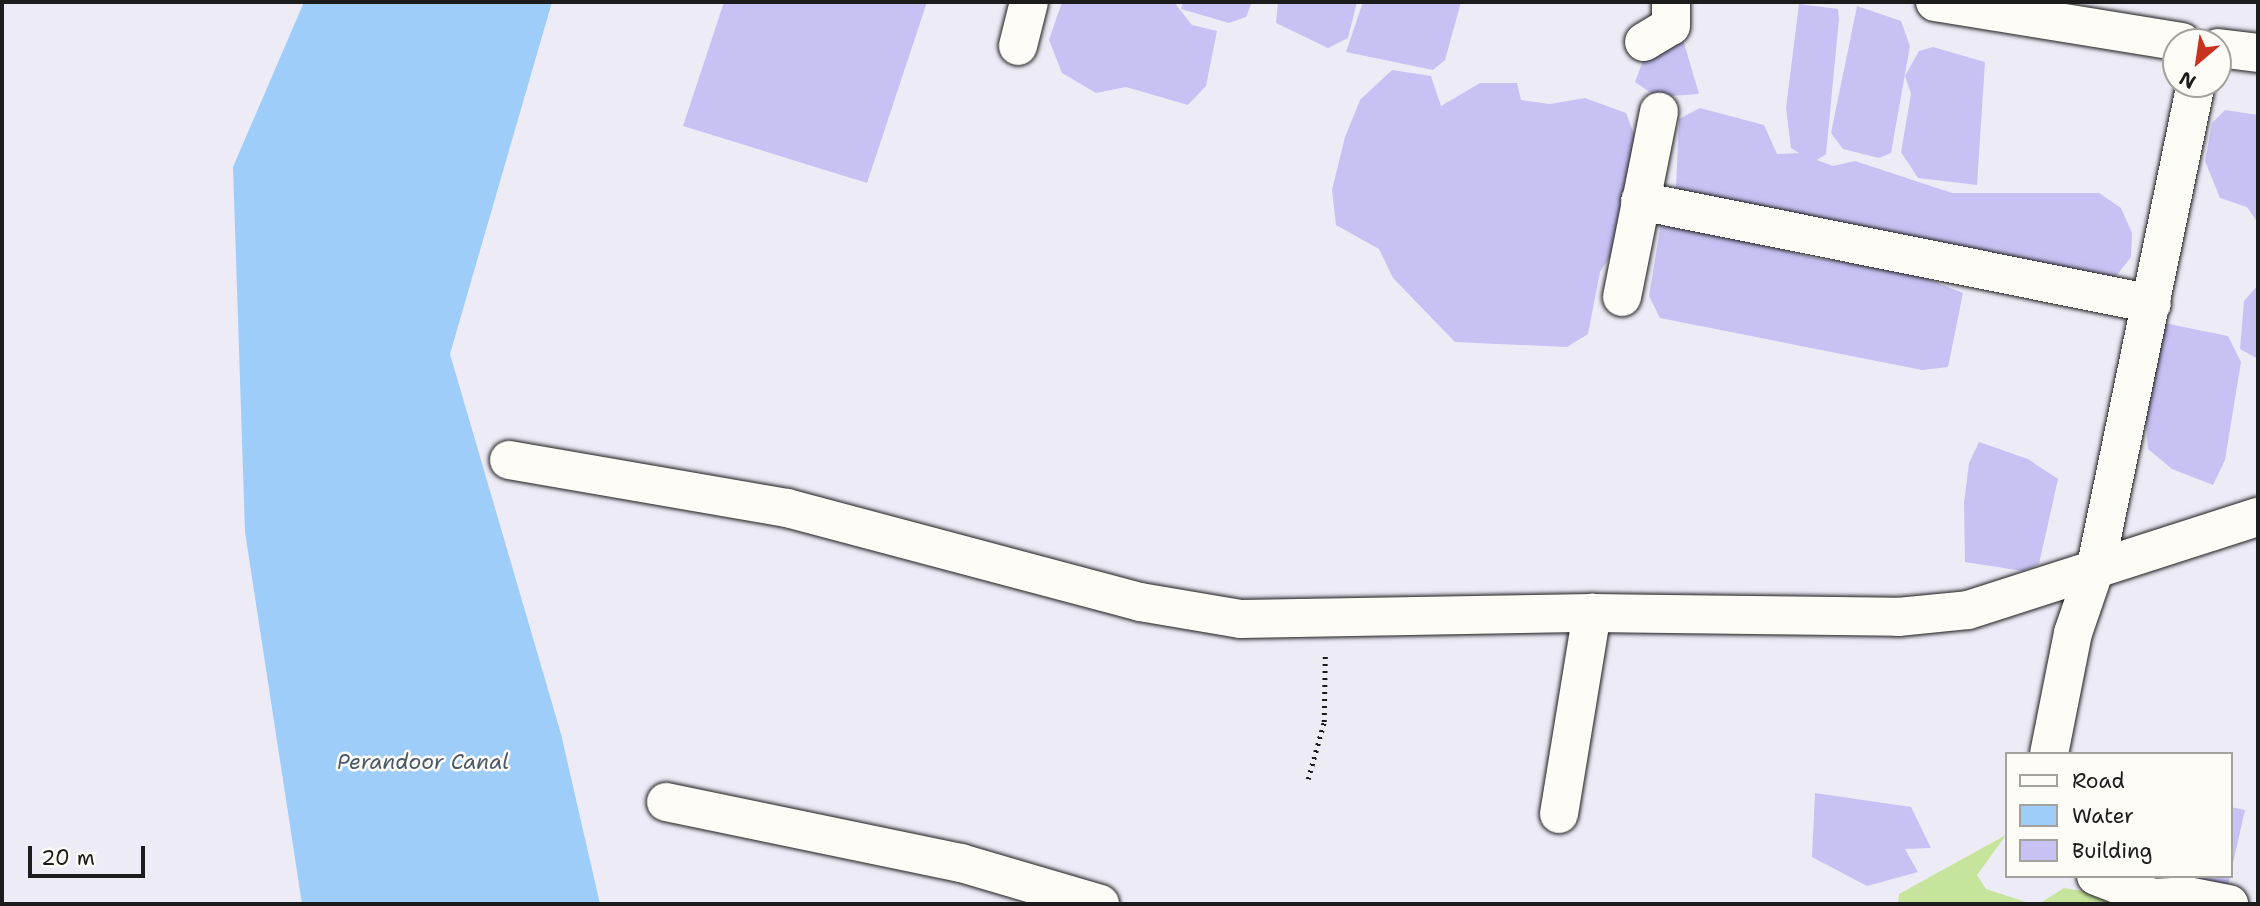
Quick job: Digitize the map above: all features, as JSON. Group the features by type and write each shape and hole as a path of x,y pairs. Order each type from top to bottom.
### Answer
{"street":[{"path":"1018,46 1029,2"},
{"path":"1644,42 1671,26 1671,2"},
{"path":"1935,2 2162,39"},
{"path":"2141,2 2138,16 2165,28"},
{"path":"2232,50 2258,53"},
{"path":"2049,752 2073,633 2096,566 2193,98"},
{"path":"1622,297 1660,112"},
{"path":"1640,201 2152,304"},
{"path":"509,460 787,508 1140,602 1241,619 1592,613 1898,617 1968,610 2096,566 2258,517"},
{"path":"1559,814 1592,613"},
{"path":"666,802 961,863 1100,904"},
{"path":"2100,878 2150,901 2229,904"}],"path":[{"path":"1308,779 1324,722 1323,619"}],"green space":[{"path":"2004,836 1977,875 1986,889 2032,904 1898,904 1899,894"},
{"path":"2064,888 2118,897 2117,904 2039,904"}],"water":[{"name":"Perandoor Canal","path":"304,2 552,2 450,354 561,734 600,904 302,904 245,532 233,167"}],"building":[{"path":"724,2 927,2 867,183 683,126"},
{"path":"1062,2 1174,2 1192,25 1217,31 1206,86 1188,105 1126,87 1096,93 1062,73 1049,40"},
{"path":"1183,2 1252,2 1246,17 1229,23 1181,9"},
{"path":"1278,2 1357,2 1348,38 1328,48 1276,23"},
{"path":"1363,2 1461,2 1445,60 1433,70 1346,52"},
{"path":"1799,4 1838,9 1826,154 1817,160 1833,166 1855,161 1952,193 2099,193 2121,208 2132,233 2131,257 2113,280 1710,201 1676,188 1679,119 1700,108 1764,125 1777,154 1799,153 1791,148 1786,108"},
{"path":"1857,6 1901,21 1910,46 1891,153 1879,158 1843,149 1831,133"},
{"path":"1682,36 1699,94 1657,97 1635,82 1649,44"},
{"path":"1933,47 1985,62 1977,185 1918,178 1901,152 1911,94 1905,76 1919,51"},
{"path":"1392,70 1431,76 1441,106 1480,83 1517,83 1521,100 1550,104 1585,98 1626,113 1640,150 1616,248 1600,272 1588,334 1567,347 1455,342 1393,278 1379,249 1336,225 1332,190 1345,137 1360,100"},
{"path":"2225,110 2258,115 2258,223 2247,207 2220,198 2205,161 2212,123"},
{"path":"1662,217 1813,258 1902,269 1963,293 1948,367 1922,370 1660,318 1649,296"},
{"path":"2258,285 2258,359 2240,349 2244,301"},
{"path":"2164,323 2228,336 2241,362 2225,460 2213,485 2172,469 2148,449 2144,403"},
{"path":"1979,442 2028,459 2058,479 2039,564 2023,571 1965,562 1964,503 1969,463"},
{"path":"1815,793 1911,807 1931,848 1905,849 1918,872 1867,886 1812,857"},
{"path":"2232,807 2245,810 2232,868"},
{"path":"2178,878 2230,878 2227,892 2177,881"}]}
